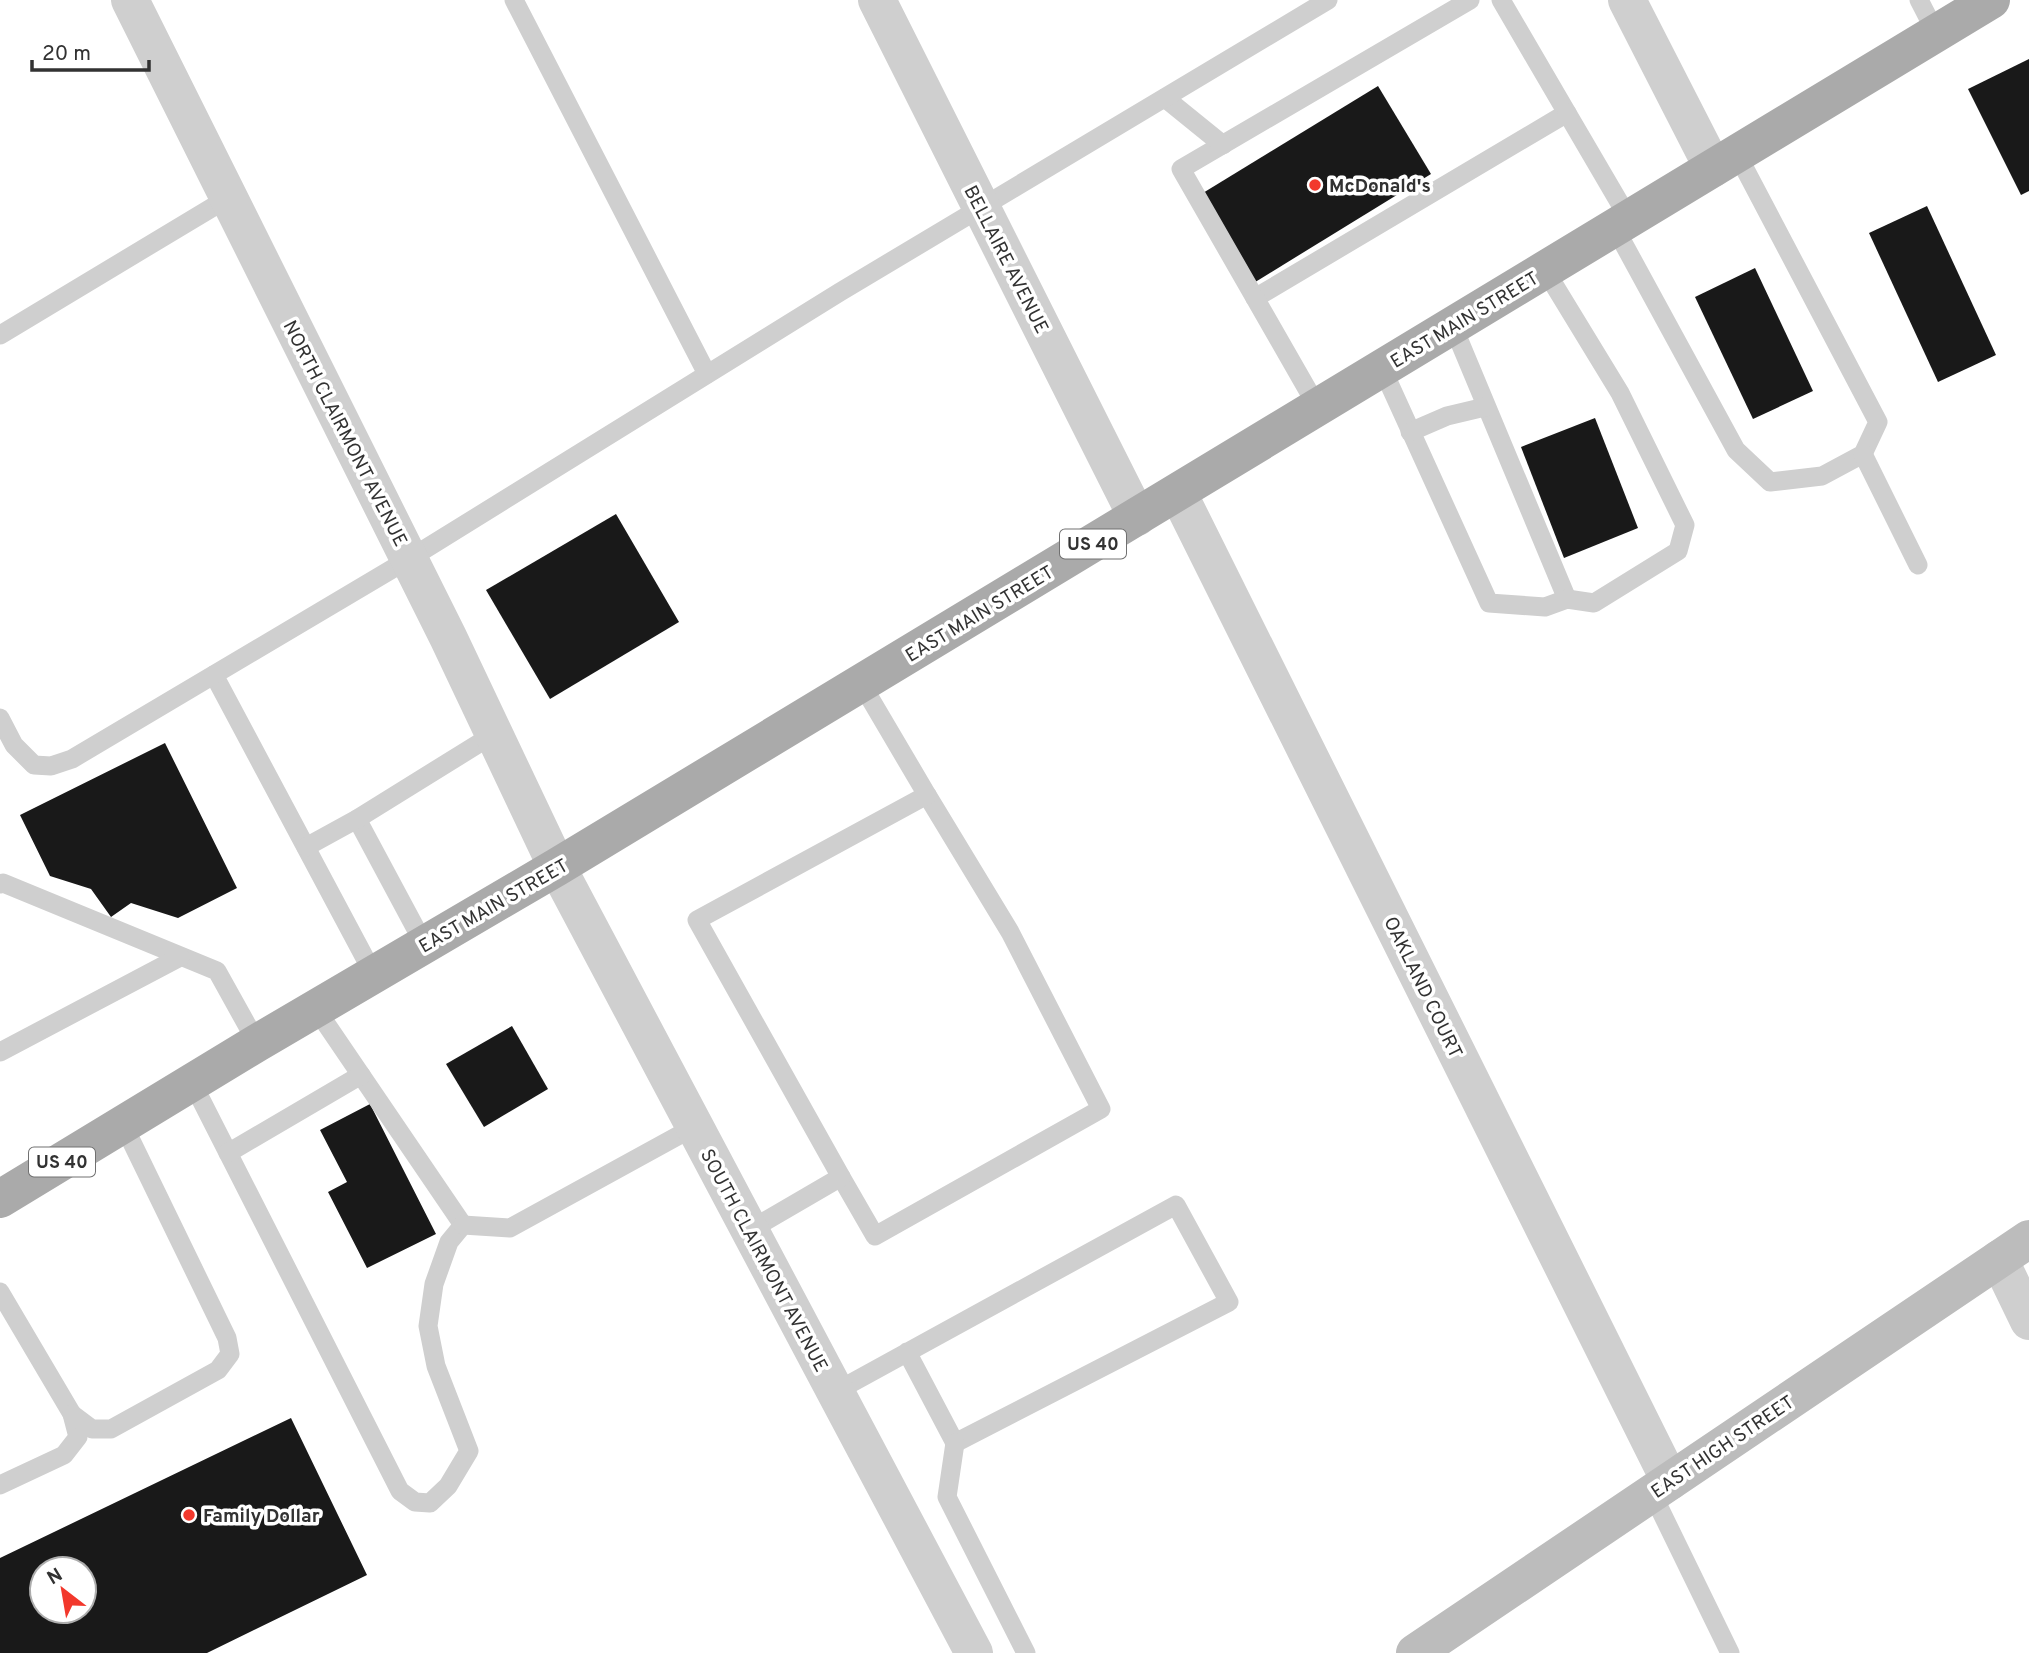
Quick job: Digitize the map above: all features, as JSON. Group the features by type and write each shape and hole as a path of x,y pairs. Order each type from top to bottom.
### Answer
{"main road":[{"name":"EAST MAIN STREET","path":"0,1199 257,1043 862,684 1991,0"},
{"name":"EAST HIGH STREET","path":"1415,1653 2014,1249"}],"street":[{"name":"NORTH CLAIRMONT AVENUE","path":"130,0 409,559 556,867"},
{"name":"BELLAIRE AVENUE","path":"877,0 1137,517"},
{"path":"1627,0 1725,161"},
{"name":"OAKLAND COURT","path":"1178,493 1661,1487"},
{"name":"SOUTH CLAIRMONT AVENUE","path":"556,867 974,1653"},
{"path":"2014,1249 2029,1321"}],"lane":[{"path":"514,0 707,374"},
{"path":"0,718 14,746 34,765 51,766 72,759 409,559 707,374 1328,0"},
{"path":"1318,408 1181,169 1470,0"},
{"path":"1502,0 1567,113 1736,450 1770,482 1822,476 1863,454 1878,422 1725,161"},
{"path":"1919,0 1936,33"},
{"path":"1165,98 1223,145"},
{"path":"1255,298 1567,113"},
{"path":"0,335 228,198"},
{"path":"1382,368 1489,603 1545,607 1567,599 1594,603 1678,551 1685,525 1620,393 1545,270"},
{"path":"1452,326 1567,599"},
{"path":"1410,432 1447,416 1485,407"},
{"path":"1863,454 1918,565"},
{"path":"214,674 374,975"},
{"path":"862,684 1010,932 1101,1110 874,1236 697,919 927,795"},
{"path":"306,847 357,819 494,734"},
{"path":"357,819 424,944"},
{"path":"1,882 217,971 257,1043"},
{"path":"0,1052 180,957"},
{"path":"316,1009 463,1225"},
{"path":"228,1153 361,1075"},
{"path":"192,1082 400,1491 415,1502 430,1503 448,1486 469,1451 436,1366 428,1326 434,1283 449,1242 463,1225"},
{"path":"72,1414 92,1429 111,1429 218,1370 230,1354 226,1338 123,1124"},
{"path":"463,1225 510,1228 694,1127"},
{"path":"750,1230 841,1177"},
{"path":"835,1392 1176,1205 1229,1302 955,1443"},
{"path":"0,1292 72,1414 78,1437 64,1455 0,1485"},
{"path":"907,1352 955,1443 947,1497 1026,1653"},
{"path":"1661,1487 1730,1653"}],"building":[{"path":"2029,59 2029,191 2021,195 1968,89"},
{"name":"McDonald's","path":"1378,86 1431,174 1252,284 1198,196"},
{"path":"1927,206 1996,355 1938,382 1869,233"},
{"path":"1755,268 1813,391 1753,419 1695,297"},
{"path":"1595,418 1638,528 1564,558 1521,447"},
{"path":"616,514 679,622 550,699 486,590"},
{"path":"165,743 237,888 178,918 131,903 111,917 91,889 50,876 20,815"},
{"path":"512,1026 548,1089 484,1127 446,1064"},
{"path":"370,1104 436,1234 367,1268 328,1192 347,1182 320,1130"},
{"path":"291,1418 367,1575 207,1653 0,1653 0,1558"}],"place":[{"name":"McDonald's","path":"1315,185"},
{"name":"Family Dollar","path":"189,1515"}]}
